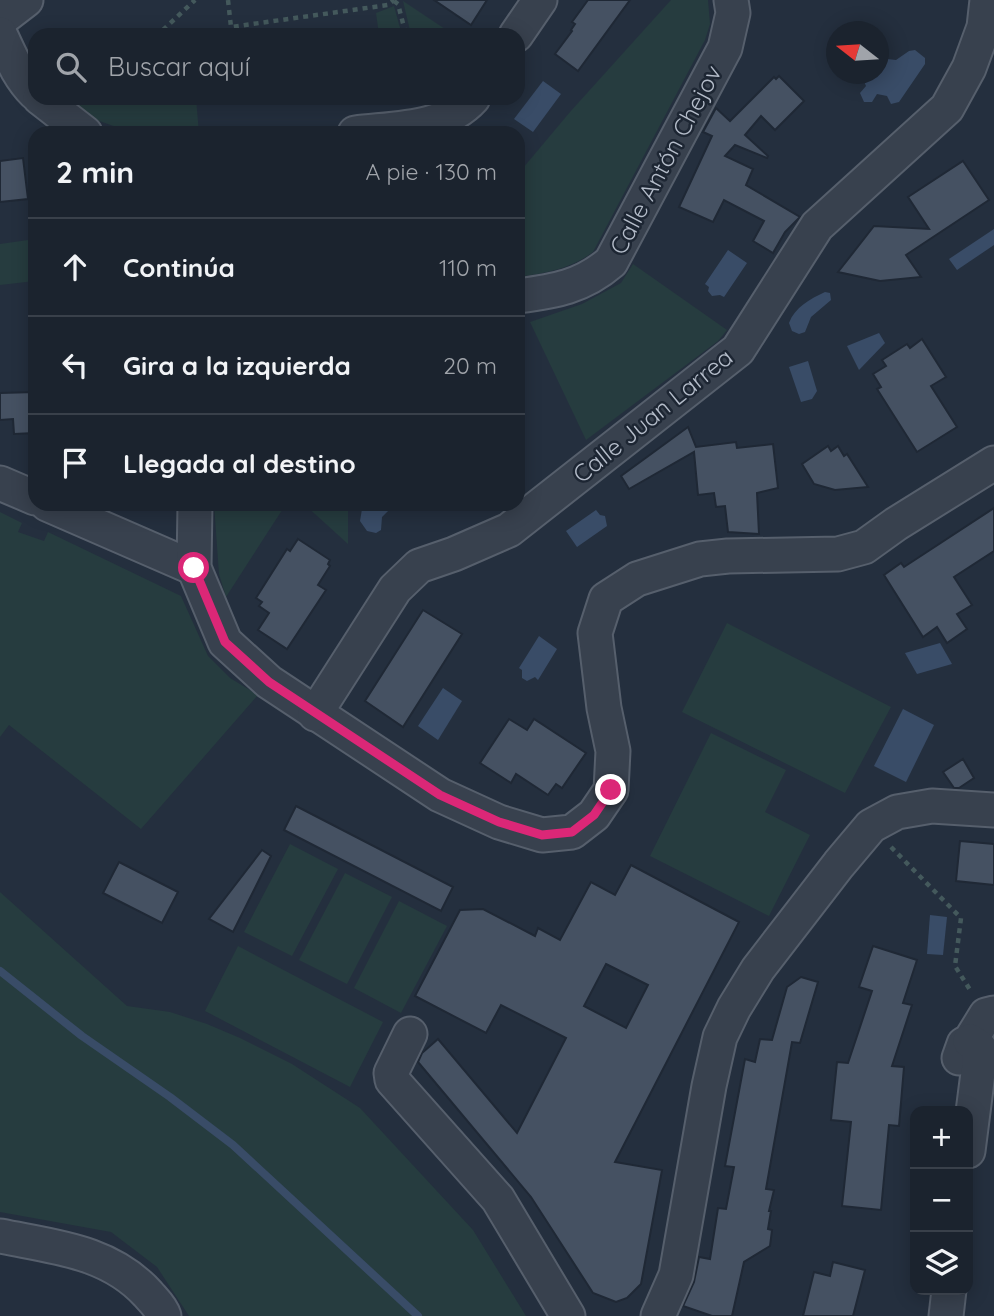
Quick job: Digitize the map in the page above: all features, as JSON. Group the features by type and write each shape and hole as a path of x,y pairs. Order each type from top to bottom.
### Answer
{"street":[{"path":"0,20 26,0"},
{"path":"521,28 540,0"},
{"name":"Calle Antón Chejov","path":"525,295 566,289 599,273 611,262 725,48 733,13 731,0"},
{"name":"Calle Juan Larrea","path":"315,714 395,589 419,566 509,530 738,349 817,226 947,108 968,68 984,27 988,0"},
{"path":"0,34 28,86"},
{"path":"49,105 76,126"},
{"path":"408,126 431,123 467,105"},
{"path":"195,511 194,568 225,642 269,682 440,795 499,822 542,835 572,832 594,815 611,790 613,751 604,708 595,633 606,599 637,579 700,559 838,554 864,547 994,463"},
{"path":"0,482 28,495"},
{"path":"63,511 194,568"},
{"path":"658,1316 676,1275 720,1037 734,1008 758,970 871,826 897,812 932,806 994,810"},
{"path":"971,1106 975,1053 986,1015 994,1013"},
{"path":"410,1034 391,1073 391,1080 498,1199 568,1316"},
{"path":"953,1106 959,1056 964,1044 975,1053"},
{"path":"0,1236 73,1251 110,1263 142,1287 162,1309 164,1316"},
{"path":"927,1316 929,1295"},
{"path":"946,1316 949,1295"}],"path":[{"path":"165,28 195,0"},
{"path":"228,0 231,27 387,5 394,0 398,4 404,28"},
{"path":"883,839 961,918 955,966"}],"green space":[{"path":"671,0 708,0 710,24 705,40 593,252 567,266 525,276 525,166"},
{"path":"403,1 444,28 409,28"},
{"path":"394,6 400,28 378,28 376,13"},
{"path":"72,105 197,105 198,126 113,126 91,118"},
{"path":"28,240 28,282 0,285 0,244"},
{"path":"633,264 727,330 718,341 586,440 530,322 582,304 621,283"},
{"path":"214,511 281,511 226,597 219,574"},
{"path":"312,511 348,511 348,544"},
{"path":"0,512 22,523 18,532 44,541 48,532 181,596 208,656 230,678 258,695 141,829 9,725 0,737"},
{"path":"727,623 891,707 845,793 682,712"},
{"path":"711,733 786,770 765,812 810,835 769,916 650,856"},
{"path":"290,844 338,869 292,956 244,932"},
{"path":"345,873 392,897 347,984 299,960"},
{"path":"0,892 127,1006 170,1012 240,1038 292,1064 360,1108 473,1230 526,1316 189,1316 157,1267 111,1232 0,1212"},
{"path":"399,901 447,926 401,1013 354,988"},
{"path":"238,946 383,1022 350,1087 205,1011"}],"water":[{"path":"915,50 925,58 925,64 899,102 891,104 887,96 877,94 872,102 864,102 860,93 865,84 889,84 889,59 896,60"},
{"path":"543,81 561,94 533,132 514,119"},
{"path":"994,229 994,245 957,270 949,259"},
{"path":"728,250 747,263 724,297 712,296 705,284"},
{"path":"825,292 830,293 831,300 811,317 805,332 799,334 792,331 789,323 795,312"},
{"path":"879,333 885,343 859,370 847,346"},
{"path":"808,361 817,391 812,399 801,402 789,367"},
{"path":"596,510 605,516 607,526 577,547 566,531"},
{"path":"362,511 388,511 382,517 381,530 376,533 367,531 360,521"},
{"path":"539,636 557,649 538,680 535,677 527,681 522,678 522,670 519,668"},
{"path":"940,643 952,664 917,674 905,653"},
{"path":"443,688 462,701 438,740 418,726"},
{"path":"903,709 934,725 906,782 874,766"},
{"path":"930,915 947,917 943,955 927,954"}],"building":[{"path":"434,0 487,0 471,25"},
{"path":"588,0 630,0 578,71 555,54 572,31 575,24 572,22"},
{"path":"779,76 804,101 775,130 761,116 745,135 768,156 767,158 735,145 725,156 753,169 746,185 800,217 785,232 773,253 753,241 764,221 724,200 713,222 679,207 712,136 703,132 716,108 730,121 774,77 776,79"},
{"path":"23,158 28,199 0,202 0,161"},
{"path":"963,161 989,200 906,255 921,277 880,281 838,272 874,226 929,229 908,197"},
{"path":"922,339 946,377 931,386 957,427 917,452 877,389 881,387 873,374 886,366 882,360 907,344 910,348"},
{"path":"28,392 28,433 14,434 13,419 0,420 0,393"},
{"path":"688,427 696,447 736,442 737,448 773,444 778,488 757,493 759,534 728,532 725,506 716,507 714,493 698,495 694,452 629,489 621,476"},
{"path":"828,446 831,451 838,446 844,456 847,454 868,487 835,490 814,484 802,464"},
{"path":"994,508 994,551 954,577 972,605 957,614 967,629 947,643 937,627 923,637 884,575 901,563 904,567"},
{"path":"298,539 330,560 330,566 318,585 326,590 287,649 258,630 269,613 259,606 262,602 256,598 287,549 290,551"},
{"path":"423,610 462,634 403,727 365,701"},
{"path":"509,719 527,730 534,719 586,753 562,788 556,784 548,795 516,774 511,783 480,763"},
{"path":"963,759 974,778 959,788 954,788 943,772"},
{"path":"296,806 453,887 441,911 284,830"},
{"path":"960,841 994,844 994,885 956,881"},
{"path":"262,850 271,856 233,932 209,919"},
{"path":"119,862 178,892 162,923 103,893"},
{"path":"631,865 739,922 615,1162 662,1170 641,1284 627,1298 616,1302 593,1293 531,1197 418,1062 422,1053 438,1039 517,1133 566,1038 501,1005 486,1033 415,996 460,910 483,909 535,936 538,928 560,940 591,882 615,895","holes":["606,964 648,985 626,1028 584,1006"]},
{"path":"873,946 917,960 903,1003 912,1005 892,1066 904,1067 899,1126 889,1125 881,1210 842,1206 851,1122 831,1120 837,1062 848,1063 872,991 859,987"},
{"path":"801,977 818,982 800,1043 792,1042 766,1189 774,1190 769,1211 768,1229 772,1230 770,1246 744,1262 732,1316 712,1316 683,1306 694,1282 699,1257 710,1259 718,1208 726,1209 734,1167 725,1166 745,1059 755,1062 760,1039 772,1040 787,987"},
{"path":"833,1262 865,1270 853,1316 803,1316 814,1272 830,1276"}],"waterway":[{"path":"0,971 82,1036 233,1145 418,1316"}],"route":[{"path":"194,568 225,642 269,682 440,795 499,822 542,835 572,832 594,815 611,790"}]}
